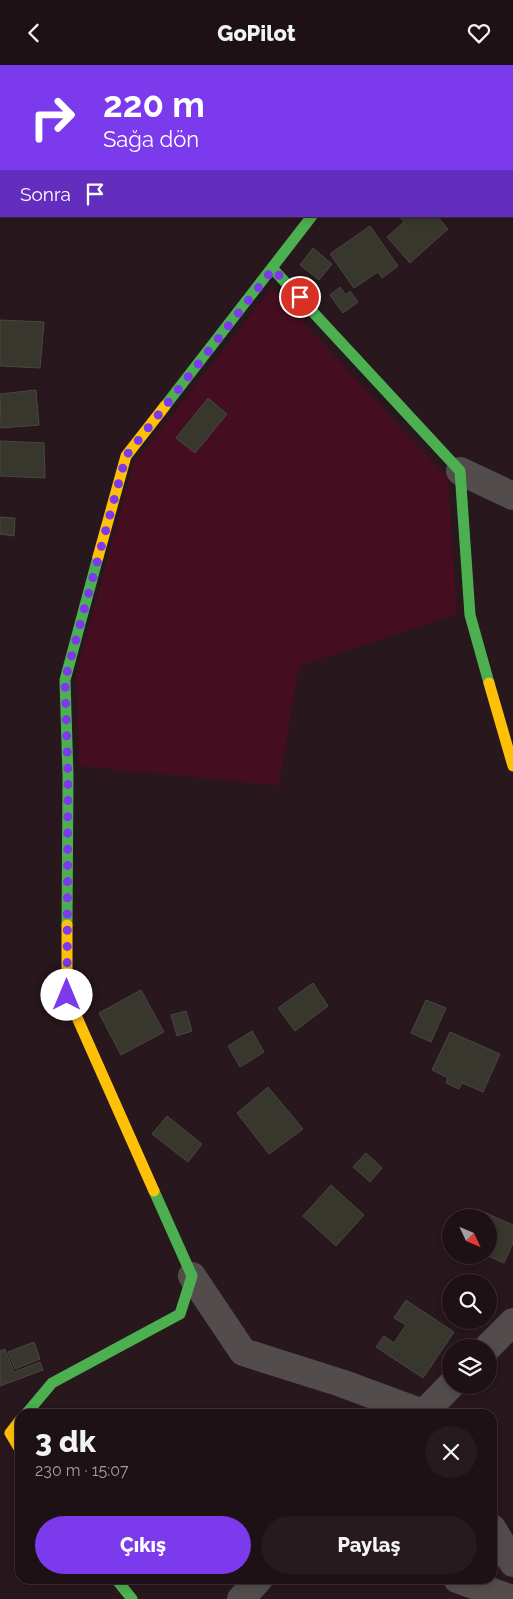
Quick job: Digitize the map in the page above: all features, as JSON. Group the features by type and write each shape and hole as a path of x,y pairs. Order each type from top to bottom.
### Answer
{"street":[{"path":"311,217 273,269 126,456 65,680 68,776 67,995 192,1276 243,1352 412,1409"},
{"path":"273,269 460,471 513,496"},
{"path":"460,471 470,615 513,766"},
{"path":"31,1409 52,1383 62,1376 180,1315 192,1276"},
{"path":"496,1339 513,1321"},
{"path":"428,1409 442,1394"},
{"path":"497,1536 513,1563"},
{"path":"120,1584 132,1599"},
{"path":"241,1599 254,1584"},
{"path":"471,1584 512,1599"}],"shaded area":[{"path":"272,288 448,478 457,614 299,666 279,786 79,766 76,675 133,464"}],"building":[{"path":"400,217 438,217 448,229 410,263 387,237 404,222"},
{"path":"370,226 398,266 382,278 378,272 354,288 330,254"},
{"path":"313,248 332,264 319,280 300,265"},
{"path":"340,287 346,295 350,291 358,302 343,313 330,295"},
{"path":"0,320 44,322 40,368 0,366"},
{"path":"36,390 39,425 1,428 0,394"},
{"path":"208,398 227,414 195,453 176,438"},
{"path":"0,441 44,443 45,478 0,476"},
{"path":"0,517 15,518 14,536 0,534"},
{"path":"313,983 328,1006 295,1031 278,1008"},
{"path":"141,990 164,1032 121,1055 99,1013"},
{"path":"426,1000 446,1008 431,1042 411,1033"},
{"path":"186,1011 192,1031 177,1036 171,1015"},
{"path":"252,1031 264,1052 240,1067 228,1046"},
{"path":"450,1032 500,1054 483,1092 462,1083 459,1089 446,1083 448,1078 432,1070"},
{"path":"268,1087 303,1129 269,1154 237,1113"},
{"path":"167,1116 202,1144 188,1162 152,1134"},
{"path":"366,1153 382,1168 370,1182 353,1167"},
{"path":"331,1185 364,1215 336,1246 303,1216"},
{"path":"498,1218 513,1225 513,1243 504,1263 498,1260"},
{"path":"406,1300 442,1324 442,1329 450,1329 454,1332 449,1339 442,1339 442,1350 423,1378 376,1347 384,1336 394,1343 406,1325 394,1318"},
{"path":"34,1342 40,1359 15,1369 8,1352"},
{"path":"5,1349 14,1372 40,1362 43,1370 0,1386 0,1351"}],"traffic: fast":[{"path":"165,406 311,217"},
{"path":"273,269 460,471 470,615 489,683"},
{"path":"67,925 68,776 65,680 98,557"},
{"path":"30,1409 52,1383 180,1314 192,1276 154,1191"},
{"path":"120,1584 132,1599"}],"traffic: slow":[{"path":"98,557 126,456 165,406"},
{"path":"489,683 513,766"},
{"path":"67,925 67,995 154,1191"},
{"path":"15,1426 10,1433 15,1442"}],"route":[{"path":"67,995 68,776 65,680 126,456 273,269 300,297"}]}
